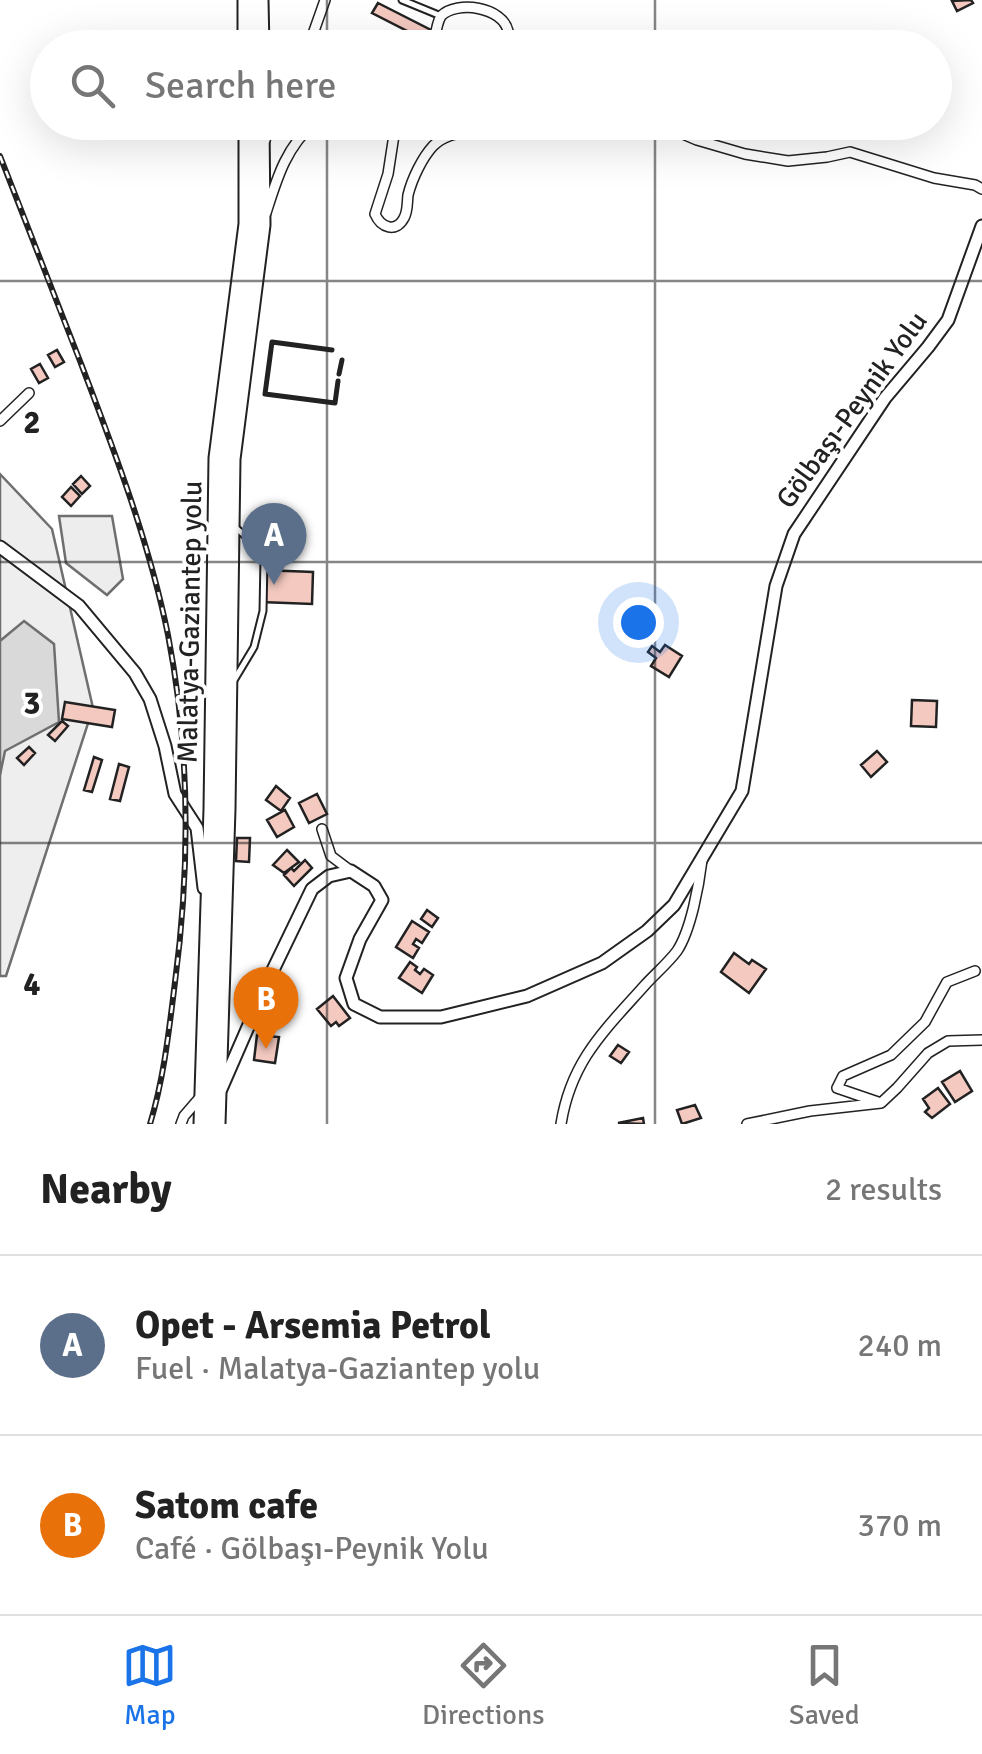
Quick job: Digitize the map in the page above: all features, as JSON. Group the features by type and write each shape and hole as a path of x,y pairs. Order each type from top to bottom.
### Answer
{"highway":[{"path":"246,0 246,30"},
{"path":"260,0 260,30"},
{"name":"Malatya-Gaziantep yolu","path":"217,1124 212,1093 210,922 217,458 247,224 246,140"},
{"name":"Malatya-Gaziantep yolu","path":"202,1124 212,1093 229,689 232,459 262,225 261,140"}],"street":[{"path":"314,30 325,0"},
{"path":"438,30 441,17 455,7 472,6 500,18 507,30"},
{"path":"261,152 265,140"},
{"path":"262,225 283,161 298,140"},
{"path":"393,140 376,214 376,220 385,227 403,220 411,186 432,147 441,140"},
{"path":"697,140 788,161 850,152 982,189"},
{"name":"Gölbaşı-Peynik Yolu","path":"351,871 374,886 382,900 360,939 346,978 354,1004 380,1016 441,1017 527,996 602,963 647,931 674,905 742,791 776,586 794,534 885,398 948,320 982,226"},
{"path":"0,421 29,393"},
{"path":"0,546 79,606 136,673 150,699 175,794 197,828 210,922"},
{"path":"322,828 332,856 351,871"},
{"path":"561,1124 580,1062 677,950 698,889 702,858"},
{"path":"182,1124 184,1116 212,1093 312,889 328,876 351,871"},
{"path":"881,1103 836,1088 843,1076 891,1055 924,1022 947,982 975,971"},
{"path":"747,1124 881,1103 928,1054 948,1041 982,1040"}],"lane":[{"path":"402,0 441,17"},
{"path":"229,689 254,648 264,612 264,559 254,544 231,524"}],"shaded area":[{"path":"0,474 52,529 93,708 6,976 0,976"},
{"path":"59,516 112,516 123,579 107,595 66,563"},
{"path":"24,621 54,644 59,722 5,751 0,775 0,641"}],"building":[{"path":"952,1 973,3 957,11"},
{"path":"378,3 431,30 405,30 372,13"},
{"path":"57,350 64,362 55,367 48,355"},
{"path":"40,364 48,378 39,383 31,369"},
{"path":"81,476 90,486 82,494 73,484"},
{"path":"71,487 80,496 71,506 62,497"},
{"path":"262,570 313,572 312,604 261,602"},
{"path":"665,645 682,656 669,677 651,666 656,658 648,652 652,646 660,652"},
{"path":"912,700 937,701 936,727 911,726"},
{"path":"65,702 115,710 112,727 62,719"},
{"path":"62,721 68,726 55,741 48,735"},
{"path":"29,747 35,753 24,765 17,758"},
{"path":"877,751 887,762 871,777 861,765"},
{"path":"94,757 102,760 92,792 84,790"},
{"path":"119,764 129,767 120,801 110,799"},
{"path":"276,786 290,798 281,811 266,800"},
{"path":"317,794 327,814 309,823 299,803"},
{"path":"285,810 294,827 277,837 267,820"},
{"path":"237,838 250,838 249,862 236,861"},
{"path":"287,850 299,862 284,873 273,865"},
{"path":"305,860 312,868 294,886 284,875"},
{"path":"427,910 438,918 432,927 421,919"},
{"path":"412,921 429,932 422,943 416,939 413,944 419,948 413,958 396,947"},
{"path":"734,953 749,964 752,960 766,969 749,993 721,972"},
{"path":"410,962 420,974 424,969 433,975 422,993 399,978"},
{"path":"333,996 350,1018 339,1026 336,1022 331,1026 317,1009"},
{"path":"257,1035 279,1037 275,1063 254,1060"},
{"path":"618,1045 629,1052 621,1063 610,1056"},
{"path":"960,1071 972,1091 955,1102 942,1082"},
{"path":"938,1088 950,1104 932,1118 925,1112 929,1108 923,1099"},
{"path":"695,1105 701,1118 682,1124 677,1110"},
{"path":"643,1118 644,1124 618,1123"}],"railway":[{"path":"0,156 130,496 160,600 175,678 184,765 183,896 168,1036 150,1124"}],"wall":[{"path":"332,350 272,342 265,394 335,403 338,381"},
{"path":"339,374 342,360"}],"place":[{"name":"Opet - Arsemia Petrol","path":"274,585"},
{"name":"Satom cafe","path":"266,1049"}]}
